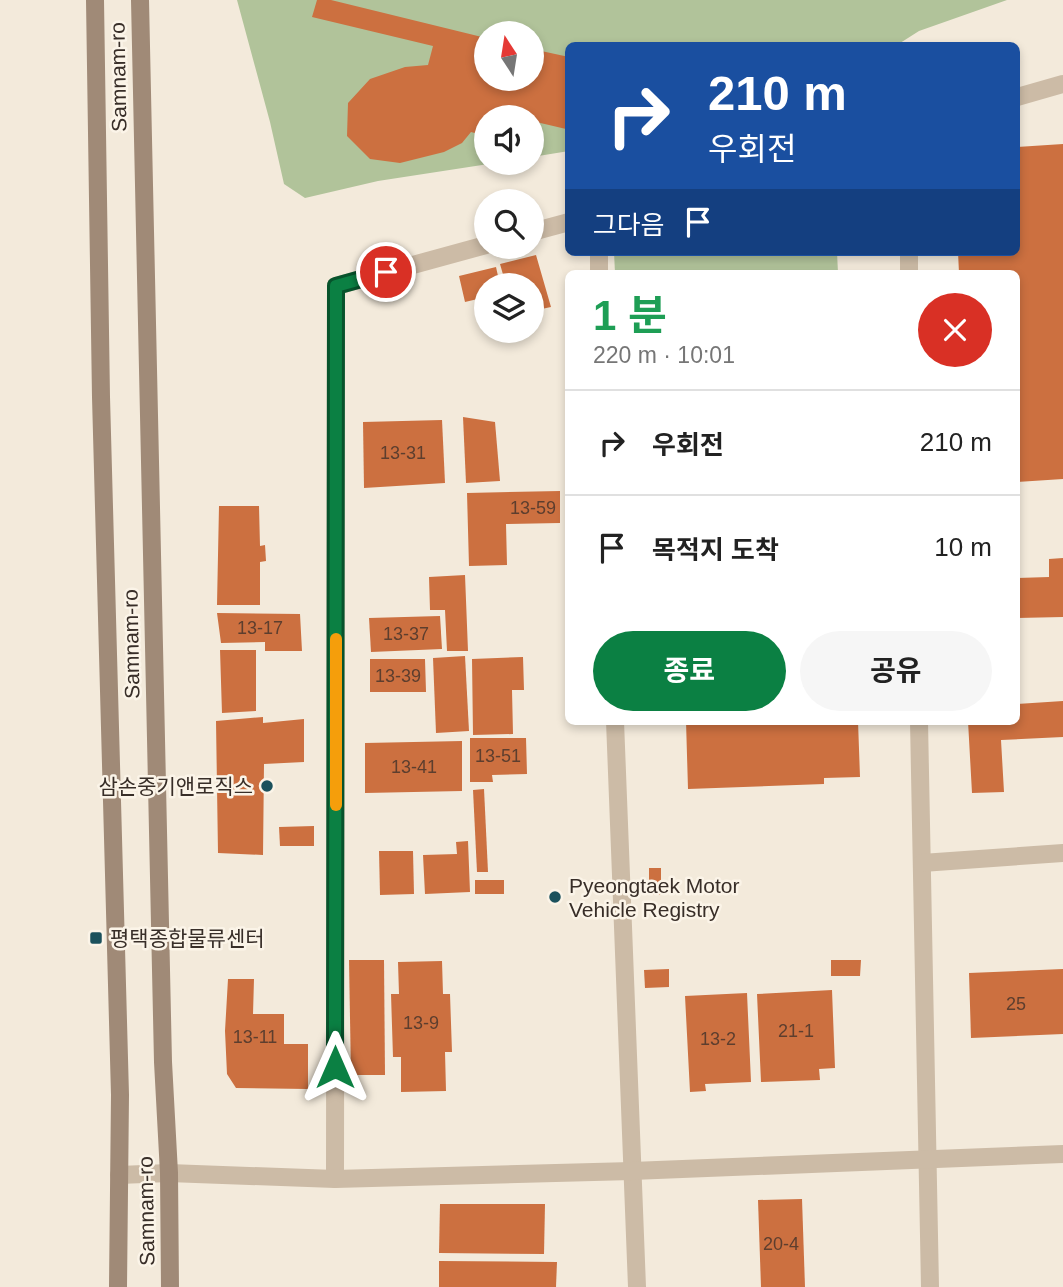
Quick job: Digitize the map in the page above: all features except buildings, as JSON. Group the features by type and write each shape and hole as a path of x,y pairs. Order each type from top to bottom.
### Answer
{"main road":[{"name":"Samnam-ro","path":"95,0 101,383 120,1095 118,1287"},
{"name":"Samnam-ro","path":"139,0 170,1287"}],"street":[{"path":"1020,96 1063,84"},
{"path":"544,229 565,223"},
{"path":"335,1179 336,286 474,248"},
{"path":"615,725 637,1287"},
{"path":"919,725 930,1287"},
{"path":"922,863 1063,852"},
{"path":"119,1175 169,1173 335,1179 632,1171 1063,1154"}],"green space":[{"path":"237,0 1007,0 919,31 902,42 565,42 565,152 544,155 544,105 474,105 474,166 378,181 305,198 284,184"},
{"path":"614,256 837,256 838,270 615,270"}],"slow traffic":[{"path":"336,639 336,805"}],"place":[{"name":"삼손중기앤로직스","path":"267,786"},
{"name":"Pyeongtaek Motor Vehicle Registry","path":"555,897"},
{"name":"평택종합물류센터","path":"96,938"}],"route":[{"path":"335,1067 336,286 386,272"}]}
